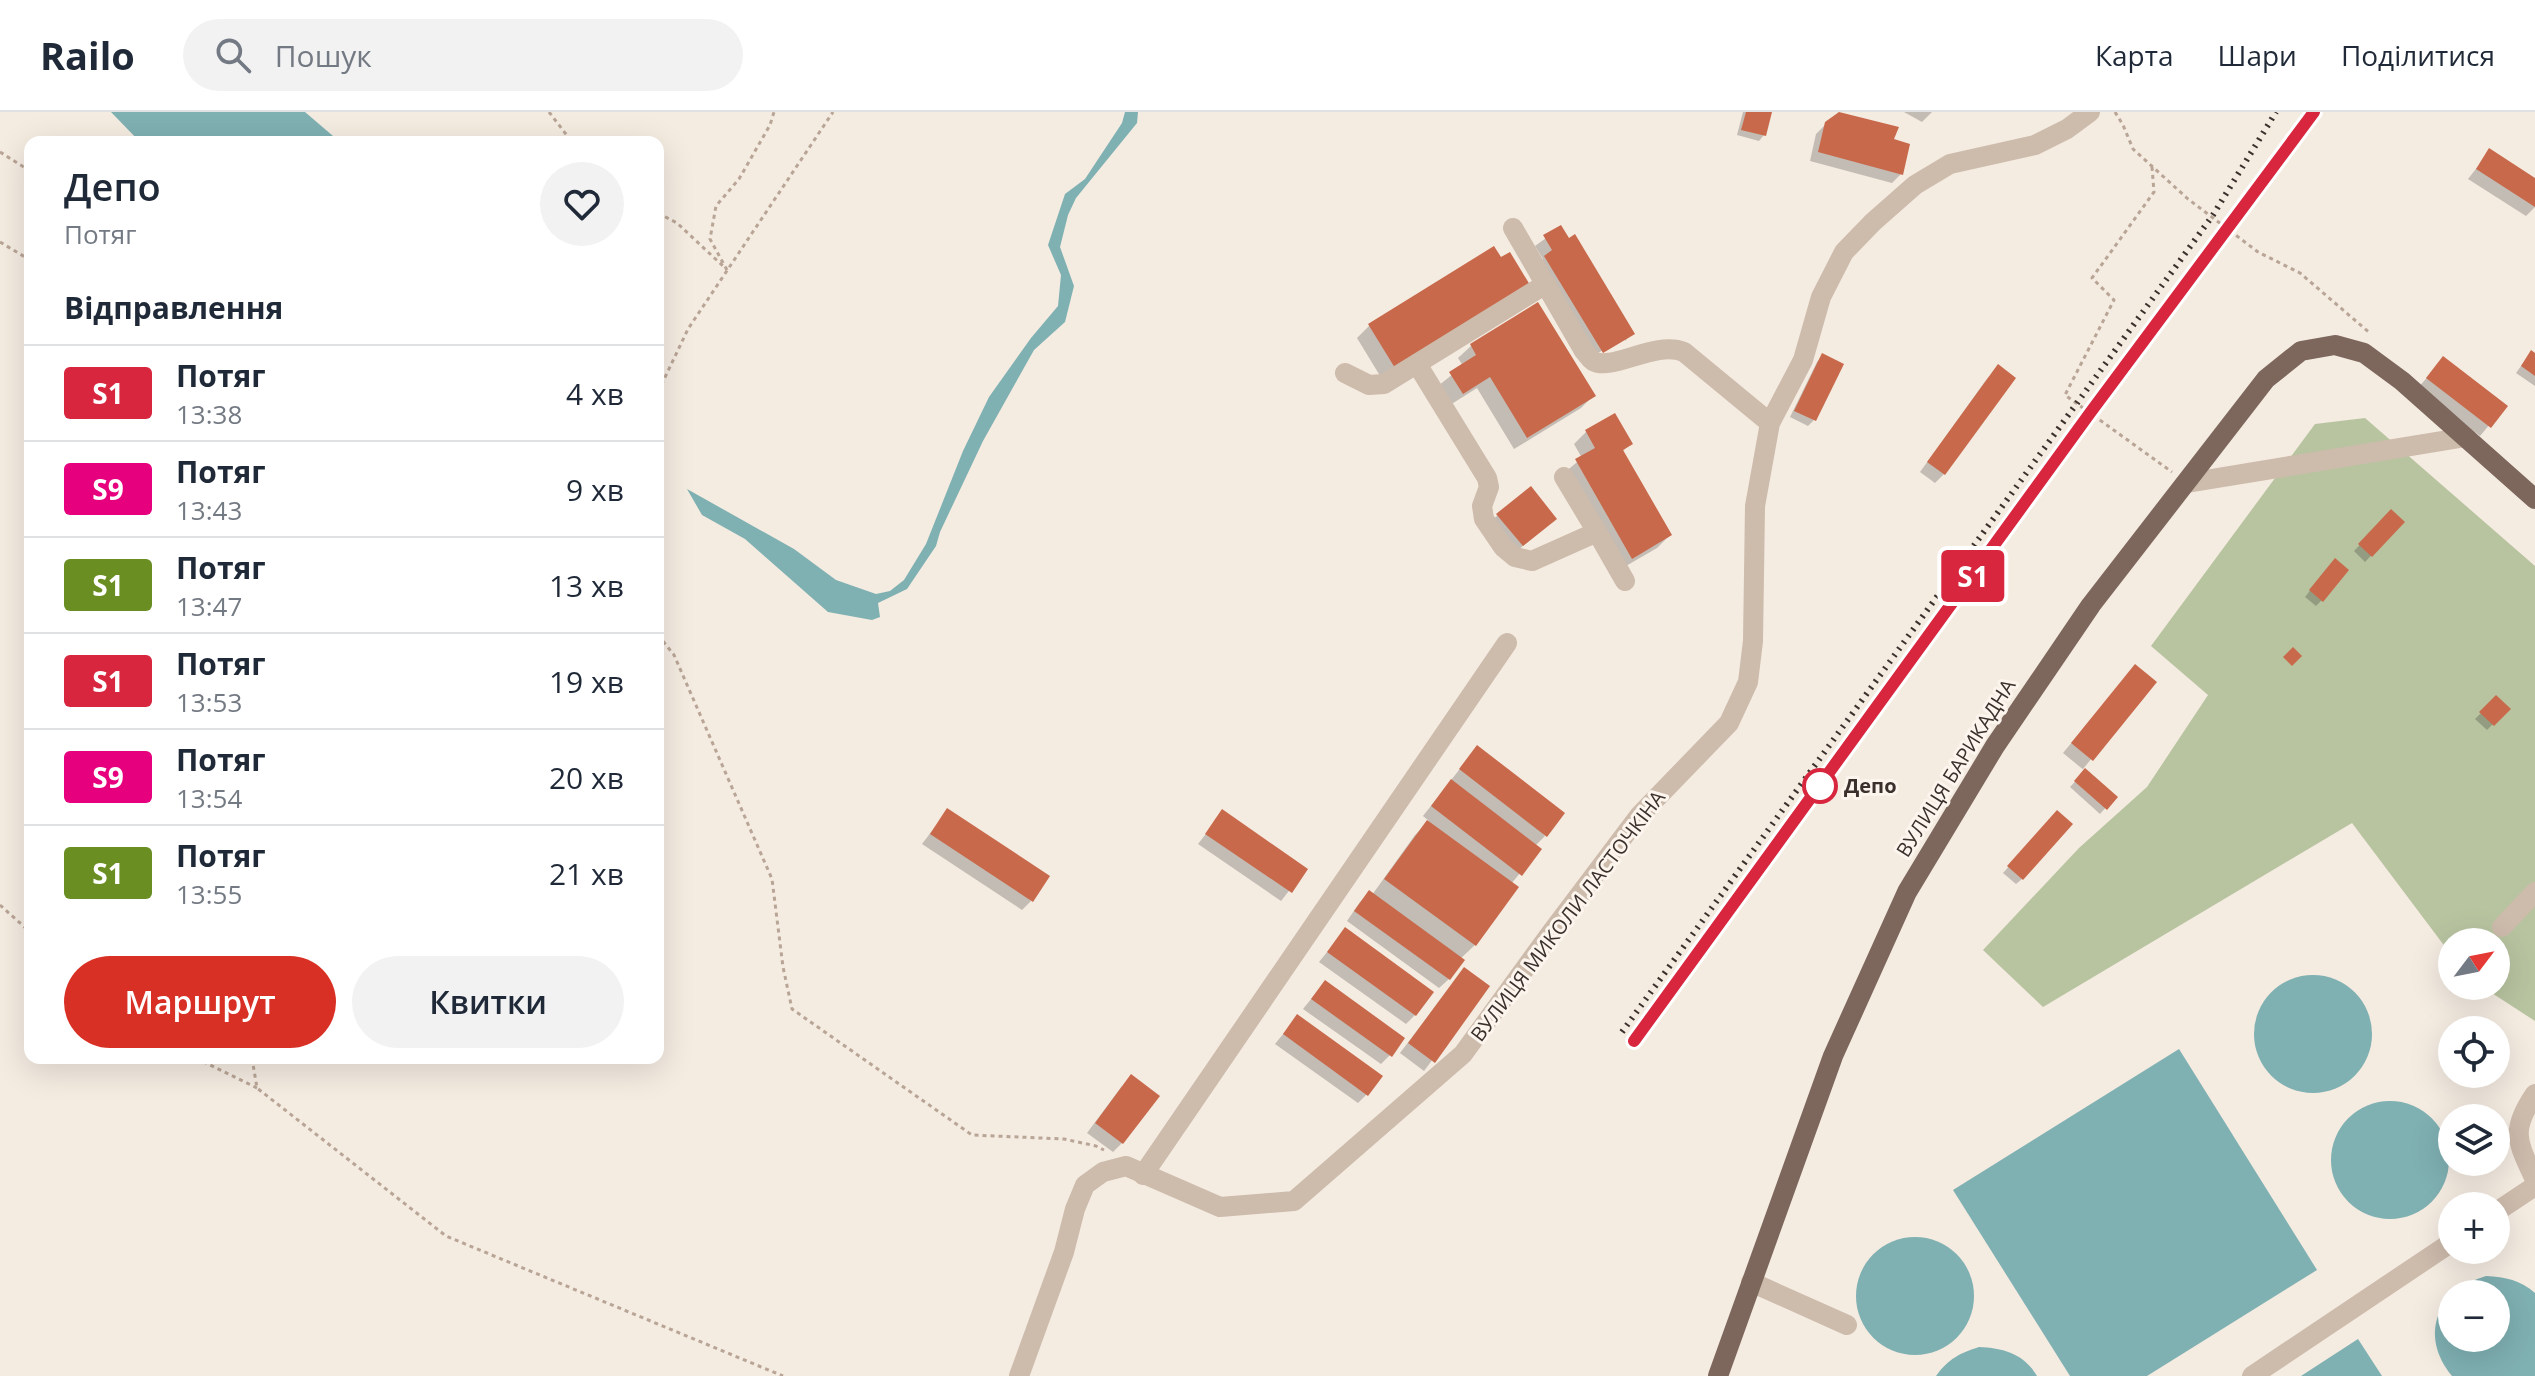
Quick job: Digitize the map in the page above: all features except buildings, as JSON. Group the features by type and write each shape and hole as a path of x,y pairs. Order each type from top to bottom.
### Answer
{"main road":[{"name":"ВУЛИЦЯ БАРИКАДНА","path":"1718,1376 1833,1056 1907,892 1995,746 2091,605 2266,379 2301,351 2335,345 2364,353 2402,381 2535,498"}],"street":[{"name":"ВУЛИЦЯ МИКОЛИ ЛАСТОЧКІНА","path":"1135,1171 1220,1207 1294,1201 1463,1054 1639,816 1729,723 1748,682 1753,641 1755,506 1770,423 1803,360 1821,297 1844,252 1915,185 1950,164 2035,145 2067,129 2090,112"},
{"path":"1513,228 1584,351 1594,361 1604,363 1674,348 1684,352 1770,423"},
{"path":"1345,373 1369,385 1384,384 1546,284"},
{"path":"1417,364 1487,478 1489,487 1482,506 1484,519 1503,547 1515,557 1532,561 1597,532"},
{"path":"2187,483 2466,437"},
{"path":"1564,477 1625,581"},
{"path":"1019,1376 1085,1185 1103,1172 1135,1171 1507,643"},
{"path":"2502,927 2535,892"},
{"path":"2535,1094 2522,1112 2517,1140 2535,1180"},
{"path":"2510,1203 2535,1186"},
{"path":"2252,1376 2438,1251"},
{"path":"1751,1282 1847,1325"}],"path":[{"path":"549,112 567,136"},
{"path":"727,270 710,239 716,206 739,179 770,125 774,112"},
{"path":"664,379 688,329 833,112"},
{"path":"2115,112 2133,149 2152,167 2258,252 2300,273 2370,334"},
{"path":"0,152 24,167"},
{"path":"2152,167 2154,192 2092,278 2114,300 2065,395 2187,483"},
{"path":"664,216 677,223 727,270"},
{"path":"0,242 24,256"},
{"path":"664,642 674,655 772,879 783,967 792,1009 972,1135 1064,1139 1096,1146 1135,1171"},
{"path":"0,905 24,927"},
{"path":"208,1064 257,1088 446,1236 783,1376"},
{"path":"253,1064 257,1088"}],"green space":[{"path":"2365,418 2535,566 2535,1021 2503,1000 2510,1000 2510,928 2438,928 2438,937 2352,823 2043,1007 1983,950 2079,848 2147,787 2208,695 2151,646 2315,424"}],"water":[{"path":"111,112 305,112 333,136 134,136"},
{"path":"1125,112 1138,112 1137,123 1076,198 1068,215 1060,247 1074,286 1065,322 1034,350 983,441 936,546 907,589 878,603 880,617 872,620 828,612 745,539 702,515 687,489 794,549 836,580 876,594 890,591 904,580 926,544 963,451 989,397 1058,306 1061,275 1048,245 1065,194 1085,179 1122,123"},
{"path":"2313,975 2336,980 2355,992 2367,1011 2372,1034 2367,1057 2355,1076 2336,1088 2313,1093 2290,1088 2271,1076 2259,1057 2254,1034 2259,1011 2271,992 2290,980"},
{"path":"2179,1049 2317,1270 2147,1376 2070,1376 1953,1190"},
{"path":"2390,1101 2413,1106 2438,1126 2438,1176 2447,1176 2432,1202 2413,1214 2390,1219 2367,1214 2348,1202 2336,1183 2331,1160 2336,1137 2348,1118 2367,1106"},
{"path":"1915,1237 1938,1242 1957,1254 1969,1273 1974,1296 1969,1319 1957,1338 1938,1350 1915,1355 1892,1350 1873,1338 1861,1319 1856,1296 1861,1273 1873,1254 1892,1242"},
{"path":"2486,1276 2500,1277 2518,1282 2535,1293 2535,1376 2452,1376 2439,1352 2510,1352 2510,1280 2476,1280"},
{"path":"2438,1316 2438,1350 2436,1345"},
{"path":"2358,1339 2382,1376 2301,1376"},
{"path":"1979,1347 2020,1357 2037,1376 1936,1376 1955,1357"}],"railway":[{"path":"1622,1032 2213,215 2276,112"},
{"path":"1634,1041 2090,413 2314,112"}],"train":[{"name":"S1","path":"1634,1041 2090,413 2314,112"}],"place":[{"name":"Депо","path":"1820,786"}]}
